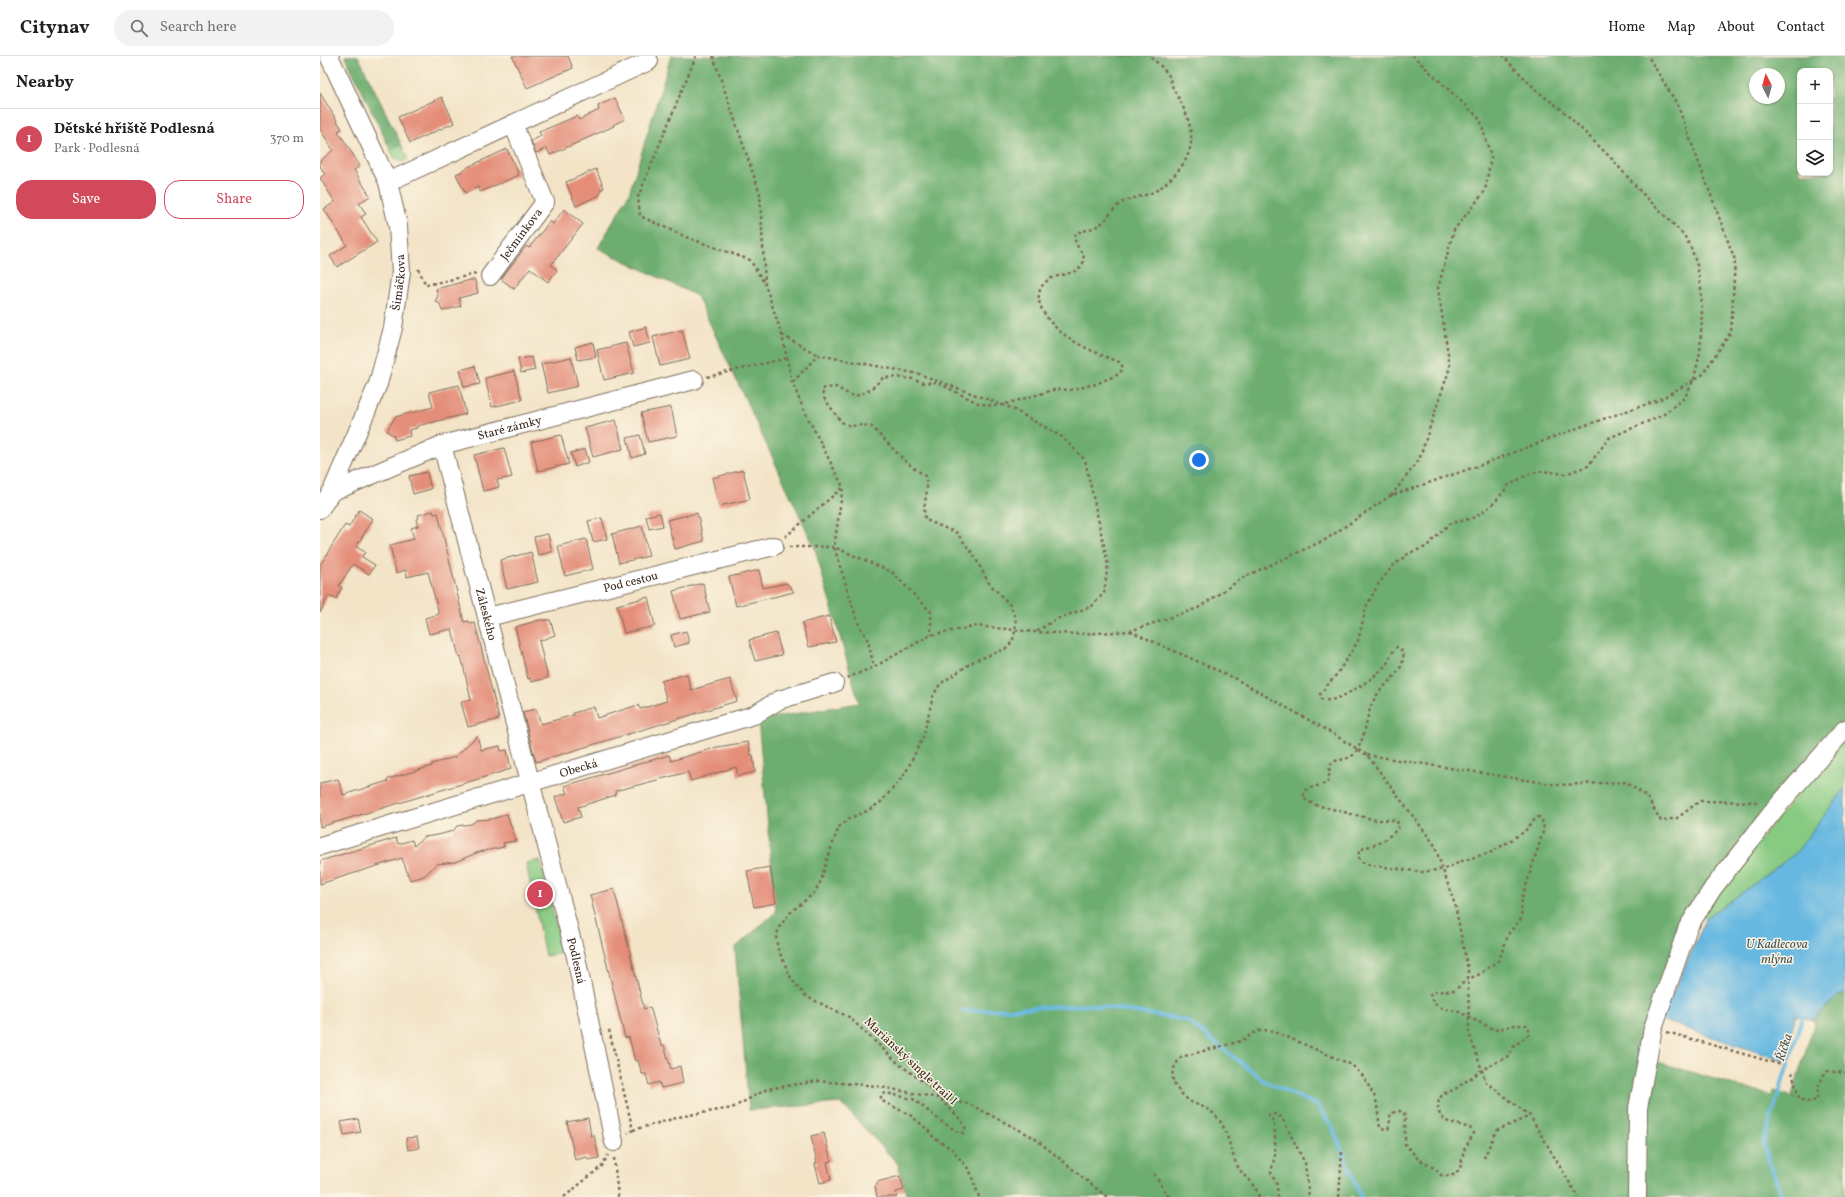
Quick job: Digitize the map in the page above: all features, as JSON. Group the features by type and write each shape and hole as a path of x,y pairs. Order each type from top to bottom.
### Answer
{"street":[{"name":"Šimáčkova","path":"320,508 332,491 378,384 393,328 401,272 398,226 388,182 329,56"},
{"path":"388,182 649,61"},
{"name":"Ječmínkova","path":"490,276 545,202 513,124"},
{"name":"Staré zámky","path":"332,491 442,445 694,380"},
{"name":"Záleského","path":"442,445 531,782"},
{"name":"Pod cestou","path":"488,617 774,546"},
{"name":"Obecká","path":"320,846 754,715 779,700 834,683"},
{"path":"1637,1197 1638,1108 1653,1028 1688,927 1713,888 1775,809 1845,728"},
{"name":"Podlesná","path":"531,782 576,957 614,1142"}],"path":[{"path":"696,56 638,198 640,216 686,237 750,260 765,284 782,335 792,382 803,408 843,488 834,547 858,623 868,641 874,668"},
{"path":"713,56 760,194 765,284"},
{"path":"1016,630 1014,613 1010,605 988,582 975,557 957,533 940,525 930,523 925,517 924,513 928,490 925,476 906,462 872,427 864,425 851,426 841,422 822,393 825,388 831,387 841,389 850,395 856,396 870,390 883,378 895,377 913,379 924,383 936,382 978,402 992,406 1002,405 1057,389 1070,390 1096,384 1119,374 1123,368 1121,363 1105,357 1066,336 1044,314 1038,296 1042,287 1049,279 1079,269 1084,262 1075,242 1074,237 1076,233 1102,223 1120,204 1130,199 1150,195 1177,173 1188,157 1191,146 1191,133 1182,104 1171,85 1169,75 1150,56"},
{"path":"1390,496 1419,460 1450,367 1438,288 1454,230 1485,191 1490,157 1480,119 1412,56"},
{"path":"1259,1197 1255,1186 1238,1167 1224,1126 1215,1114 1203,1106 1189,1101 1176,1088 1172,1080 1173,1071 1176,1064 1182,1057 1241,1041 1256,1032 1263,1030 1292,1039 1352,1065 1363,1076 1376,1099 1380,1128 1388,1129 1391,1114 1400,1111 1404,1113 1405,1144 1418,1159 1434,1168 1442,1175 1447,1176 1453,1175 1460,1169 1464,1150 1474,1133 1470,1128 1446,1121 1440,1115 1438,1109 1439,1099 1444,1093 1460,1086 1482,1070 1508,1056 1514,1046 1528,1035 1529,1029 1527,1025 1495,1030 1459,1012 1442,1008 1434,1003 1430,996 1433,992 1455,990 1468,979 1489,968 1499,960 1509,933 1521,919 1522,898 1543,832 1544,824 1542,820 1539,817 1536,818 1524,832 1492,852 1443,870 1421,872 1383,868 1362,862 1358,857 1359,852 1364,848 1382,842 1398,829 1399,824 1395,820 1376,820 1316,805 1304,799 1304,791 1327,784 1330,779 1329,766 1332,762 1349,758 1357,749 1375,697 1392,680 1399,669 1403,658 1403,652 1400,648 1396,648 1386,665 1362,686 1349,693 1322,700 1320,694 1337,674 1358,641 1368,602 1379,583 1393,566 1409,553 1426,547 1449,524 1473,518 1484,512 1495,502 1509,485 1531,473 1542,471 1565,474 1588,466 1609,438 1663,415 1685,397 1694,379 1700,352 1702,315 1701,289 1697,265 1691,248 1684,235 1611,158 1561,109 1537,91 1504,56"},
{"path":"834,683 874,668 931,635 977,626 1035,632 1080,634 1130,631 1198,608 1244,577 1325,540 1390,496 1481,465 1580,427 1659,400 1702,375 1732,332 1735,260 1677,104 1648,56"},
{"path":"416,266 426,284 485,272 490,276"},
{"path":"782,335 818,355 919,374 1011,408 1062,437 1085,460 1108,564 1104,593 1092,606 1054,620 1035,632"},
{"path":"792,382 818,355"},
{"path":"694,380 787,358"},
{"path":"774,546 843,488"},
{"path":"774,546 834,547 892,572 931,612 931,635"},
{"name":"Mariánský single trail I","path":"979,1197 970,1171 952,1150 934,1138 927,1128 910,1115 884,1102 881,1099 881,1095 886,1093 913,1099 942,1122 958,1132 963,1133 965,1127 961,1120 925,1083 899,1064 849,1017 807,997 799,989 791,978 778,949 777,934 790,913 814,892 821,881 827,859 839,827 850,818 867,812 881,802 905,774 923,737 933,696 940,684 974,661 1005,649 1011,643 1016,630"},
{"path":"1130,631 1232,677 1367,755 1558,785 1626,782 1646,796 1661,821 1677,818 1700,801 1764,803 1775,809"},
{"path":"1367,755 1434,844 1455,905 1468,979 1469,1033 1486,1082 1530,1116 1578,1197"},
{"path":"1653,1028 1782,1065"},
{"path":"1792,1072 1799,1099 1807,1102 1817,1100 1818,1087 1826,1071 1845,1073"},
{"path":"633,1130 683,1116 732,1108 767,1089 818,1081 876,1086 969,1104 1033,1137 1107,1197"},
{"path":"1278,1197 1276,1185 1271,1173 1275,1155 1275,1131 1273,1121 1269,1115 1272,1113 1281,1117 1283,1120 1305,1163 1309,1197"},
{"path":"1484,1158 1496,1131 1530,1116"},
{"path":"564,1197 602,1166 614,1142"},
{"path":"614,1142 615,1182 618,1197"},
{"path":"1339,1197 1342,1151"},
{"path":"1154,1174 1169,1197"}],"green space":[{"path":"345,56 358,56 401,144 390,149"},
{"path":"671,56 1845,56 1845,721 1708,884 1648,1059 1771,1096 1774,1091 1796,1098 1792,1095 1815,1021 1812,1020 1837,997 1845,993 1845,1197 907,1197 898,1164 841,1103 749,1110 735,948 776,912 758,720 859,703 814,546 697,296 598,248 629,194"},
{"path":"401,144 408,159 402,162 394,158 390,149"},
{"path":"1845,734 1845,788 1796,853 1706,919 1701,914"},
{"path":"540,860 563,953 545,956 526,863"}],"water":[{"name":"U Kadlecova mlýna","path":"1845,788 1845,993 1837,997 1812,1020 1796,1015 1784,1061 1661,1020 1706,919 1796,853"}],"building":[{"path":"512,56 568,56 573,68 527,88"},
{"path":"320,93 342,129 338,131 360,166 354,170 370,196 359,203 366,214 361,217 377,242 337,267 330,256 347,245 324,209 335,202 320,178 325,174 320,166 320,161 333,150 320,129"},
{"path":"442,97 454,123 410,143 398,117"},
{"path":"615,98 625,119 613,125 614,126 550,155 547,148 536,153 531,141 541,136 539,132 577,116 579,120 599,110 598,106"},
{"path":"507,149 519,175 480,192 478,187 465,193 456,174"},
{"path":"596,169 604,188 601,189 600,195 576,206 566,182"},
{"path":"564,209 583,224 551,265 557,270 548,282 530,268 514,289 501,279 526,246 529,248 550,221 553,224"},
{"path":"475,280 478,293 459,298 461,306 442,311 440,304 435,301 438,296 436,289"},
{"path":"646,327 650,343 633,347 629,332"},
{"path":"682,330 690,359 660,366 653,337"},
{"path":"593,342 596,357 578,360 575,347"},
{"path":"626,343 634,373 604,380 597,350"},
{"path":"532,357 535,370 521,373 518,359"},
{"path":"571,357 578,386 548,393 541,364"},
{"path":"475,366 480,384 464,387 460,370"},
{"path":"514,371 522,400 492,407 485,378"},
{"path":"459,385 466,414 417,426 417,428 409,430 410,436 395,440 394,436 387,431 395,417 433,407 429,392"},
{"path":"671,407 677,436 648,442 641,413"},
{"path":"616,420 623,449 593,457 585,428"},
{"path":"561,435 569,464 538,471 531,442"},
{"path":"640,435 645,454 632,458 627,438"},
{"path":"504,448 512,477 497,480 499,487 483,491 474,455"},
{"path":"585,449 589,462 575,467 571,453"},
{"path":"743,470 750,499 719,506 712,478"},
{"path":"427,472 431,489 413,494 409,476"},
{"path":"359,510 373,519 356,547 365,552 362,557 375,565 369,574 353,564 339,586 342,587 336,599 328,596 320,613 320,565 345,525 349,527"},
{"path":"433,511 434,514 438,513 464,622 469,621 470,624 475,623 499,719 468,727 461,702 471,700 461,656 459,657 452,629 429,634 425,618 439,614 428,572 407,577 406,570 396,573 390,545 414,539 411,528 418,526 416,519 419,518 418,515"},
{"path":"660,513 663,526 649,529 646,516"},
{"path":"697,513 704,541 675,549 667,520"},
{"path":"602,518 607,539 593,542 588,521"},
{"path":"642,526 649,556 619,563 612,534"},
{"path":"548,534 552,552 538,555 534,537"},
{"path":"586,539 593,569 565,576 558,546"},
{"path":"531,552 538,582 507,589 500,560"},
{"path":"759,570 763,588 787,583 794,592 736,606 729,577"},
{"path":"703,583 710,612 680,619 673,591"},
{"path":"648,597 655,626 624,633 617,605"},
{"path":"829,616 836,642 809,647 802,623"},
{"path":"540,620 550,620 555,635 539,641 548,678 531,682 530,678 528,679 515,627"},
{"path":"686,631 689,643 674,647 671,635"},
{"path":"776,633 782,655 755,661 749,640"},
{"path":"687,674 691,690 730,679 737,701 536,762 523,712 536,709 541,724 574,715 573,713 594,707 597,718 638,705 640,709 667,701 661,681"},
{"path":"477,736 481,750 500,746 501,751 507,750 511,769 320,827 320,783 338,779 343,795 388,781 388,779 432,766 432,764 455,757"},
{"path":"748,742 751,755 753,755 755,772 738,776 736,767 691,781 688,772 615,791 616,795 578,807 581,817 563,822 555,797 567,793 564,786 669,755 671,761 717,747"},
{"path":"507,814 516,841 503,843 504,847 479,852 455,862 437,864 424,876 410,880 402,858 320,884 320,861 396,838 398,844 412,840 414,846 424,837 453,831 457,826 471,824 477,820 492,819"},
{"path":"770,867 776,903 754,907 747,871"},
{"path":"614,889 644,1009 650,1007 661,1045 664,1045 671,1069 680,1066 683,1083 661,1088 659,1082 649,1085 646,1074 642,1074 638,1060 635,1061 629,1037 625,1038 590,895"},
{"path":"588,1118 591,1136 594,1135 599,1158 588,1160 587,1157 575,1160 567,1122"},
{"path":"358,1119 361,1132 344,1135 341,1122"},
{"path":"824,1133 831,1161 827,1162 831,1180 820,1183 815,1164 817,1163 811,1136"},
{"path":"417,1137 419,1148 408,1150 406,1138"},
{"path":"900,1176 904,1190 896,1192 897,1197 877,1197 875,1186 877,1185 877,1182"}],"waterway":[{"path":"963,1011 1091,1005 1186,1020 1266,1082 1317,1105 1332,1126 1361,1197"},
{"name":"Říčka","path":"1782,1197 1763,1144 1804,1013"}],"place":[{"name":"Dětské hřiště Podlesná","path":"540,894"}]}
